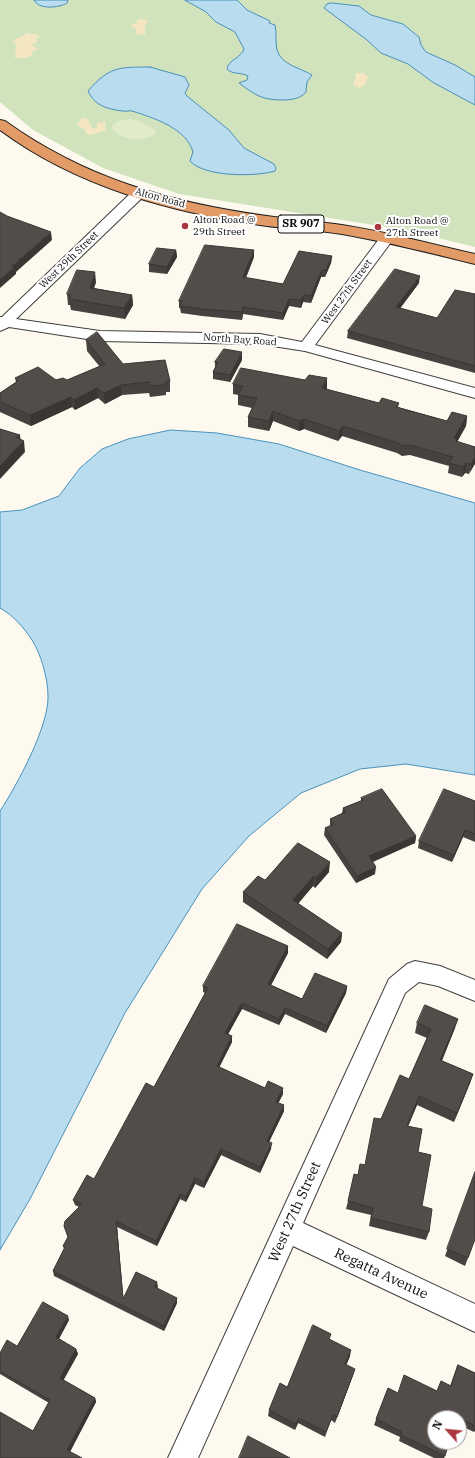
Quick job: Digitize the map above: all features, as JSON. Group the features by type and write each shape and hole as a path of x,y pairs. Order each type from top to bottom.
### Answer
{"highway":[{"name":"Alton Road","path":"0,124 12,134 50,157 98,178 134,198"},
{"name":"Alton Road","path":"13,151 63,178 134,198 208,222 383,243 475,259"},
{"name":"Alton Road","path":"383,243 475,272"}],"street":[{"name":"West 29th Street","path":"2,323 134,198"},
{"name":"West 27th Street","path":"306,347 383,243"},
{"name":"North Bay Road","path":"2,323 100,336 260,339 306,347 475,393"},
{"name":"West 27th Street","path":"183,1458 397,986 415,971 440,976 475,991"},
{"name":"Regatta Avenue","path":"287,1229 475,1318"}],"green space":[{"path":"0,0 475,0 475,247 405,230 179,194 103,168 33,130 0,102"},
{"path":"130,119 140,121 155,130 155,134 144,139 133,139 123,137 113,131 112,126 118,121"}],"sand":[{"path":"137,20 148,20 145,26 145,35 136,34 136,29 130,25 137,23"},
{"path":"28,33 39,35 39,38 35,39 38,41 31,45 38,49 31,52 33,54 27,58 14,57 16,54 15,51 17,45 12,41"},
{"path":"364,73 368,77 365,85 360,88 354,86 353,81 356,78 355,74"},
{"path":"84,118 89,119 89,124 94,129 97,128 97,123 106,122 105,131 91,135 86,134 85,130 77,125 80,120"}],"water":[{"path":"34,0 68,0 67,3 63,5 44,7 36,3"},
{"path":"185,0 237,0 247,10 270,21 269,23 275,25 276,47 279,55 287,63 312,75 307,82 306,92 298,98 282,100 269,99 254,94 239,83 247,80 248,76 229,71 227,69 230,63 240,55 244,49 235,32 216,22 206,12"},
{"path":"332,3 359,6 371,15 403,24 419,37 421,45 426,52 455,65 475,77 475,105 434,83 408,64 381,53 367,40 324,8 327,4"},
{"path":"130,67 150,67 185,77 189,85 185,93 187,96 229,130 244,148 274,164 276,168 275,171 243,175 218,173 206,170 190,161 193,152 184,136 176,130 168,125 141,114 102,106 94,100 88,91 102,77 115,70"},
{"path":"171,430 217,433 279,444 360,470 475,503 475,775 406,764 360,769 301,793 249,836 202,889 125,1013 30,1199 0,1250 0,811 23,771 38,739 47,708 48,689 41,659 29,635 18,622 0,608 0,512 22,510 59,496 80,468 102,449 128,439"}],"building":[{"path":"0,212 51,232 12,266 15,267 0,280"},
{"path":"205,245 254,250 243,277 283,284 299,251 332,256 326,270 322,270 311,296 304,295 301,300 289,299 283,313 243,307 242,312 180,306 182,301 179,301"},
{"path":"157,248 176,250 167,267 149,264"},
{"path":"395,269 420,276 396,307 437,318 455,290 475,294 475,366 348,331"},
{"path":"77,270 95,272 90,288 132,295 124,308 70,299 70,295 67,294"},
{"path":"97,332 123,364 165,360 170,381 165,382 166,385 150,386 149,382 121,385 104,393 97,388 74,400 71,397 30,415 0,402 0,393 18,381 15,378 38,367 56,380 63,378 67,380 105,364 86,340"},
{"path":"224,349 242,352 230,375 213,372 218,362 215,362"},
{"path":"241,368 305,380 309,375 327,378 322,388 379,403 382,398 399,403 396,407 447,421 452,412 467,416 454,438 457,439 456,441 475,447 475,457 471,464 466,463 464,467 449,463 453,457 411,445 403,446 398,443 343,426 339,431 304,419 299,421 273,411 269,421 248,417 257,398 238,395 243,386 233,384"},
{"path":"0,429 20,435 16,437 24,441 0,466"},
{"path":"382,789 416,836 369,856 376,867 357,876 325,828 334,824 330,819 346,812 343,808 363,800 361,798"},
{"path":"444,789 475,801 475,834 465,830 454,855 419,841"},
{"path":"298,843 330,862 316,878 314,876 293,900 342,933 328,949 243,892 258,876 265,880"},
{"path":"237,924 288,946 268,984 302,999 315,973 347,986 327,1026 285,1008 279,1019 242,1003 225,1033 232,1036 217,1066 265,1088 268,1081 283,1088 276,1102 284,1105 267,1141 272,1143 260,1167 221,1149 204,1182 195,1178 186,1197 180,1194 156,1241 116,1221 123,1299 136,1272 157,1282 155,1287 177,1298 164,1326 53,1271 65,1247 63,1246 68,1237 64,1226 65,1221 82,1204 73,1200 87,1175 94,1179 146,1083 154,1087 208,988 203,986"},
{"path":"425,1005 458,1019 440,1060 473,1074 457,1113 419,1096 407,1126 422,1129 418,1152 431,1155 422,1206 432,1209 429,1232 371,1218 373,1208 348,1201 354,1174 358,1175 360,1164 365,1165 374,1118 381,1119 400,1075 409,1079 431,1029 417,1023"},
{"path":"475,1172 475,1239 468,1258 447,1249"},
{"path":"43,1302 68,1316 56,1337 76,1349 60,1378 95,1398 67,1450 82,1458 0,1458 0,1412 33,1431 50,1400 0,1371 0,1353 7,1340 17,1346"},
{"path":"313,1325 331,1334 329,1339 351,1350 345,1364 355,1369 337,1417 333,1415 326,1432 299,1418 296,1424 269,1410 280,1383 287,1387"},
{"path":"458,1365 475,1373 475,1426 467,1422 467,1410 427,1410 427,1447 401,1435 402,1432 376,1419 388,1388 398,1393 404,1375 437,1391 441,1381 451,1386"},
{"path":"248,1436 290,1458 239,1458"},
{"path":"432,1450 447,1450 445,1456"}],"place":[{"name":"Alton Road @ 29th Street","path":"185,226"},
{"name":"Alton Road @ 27th Street","path":"378,227"}]}
